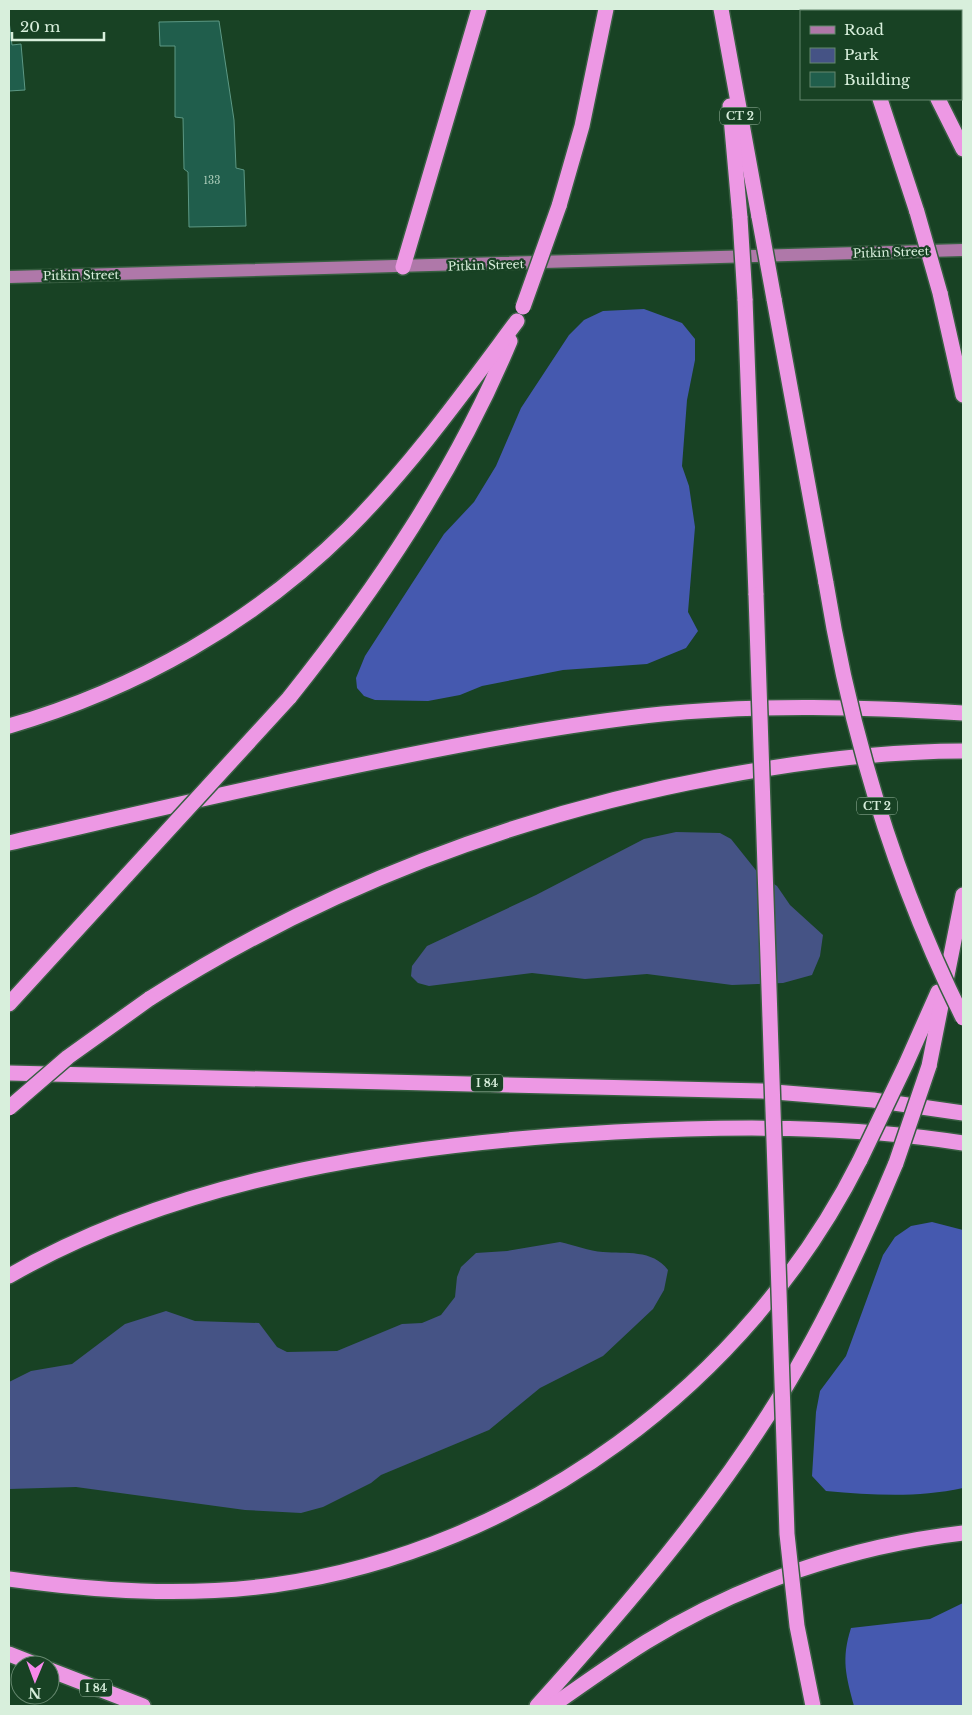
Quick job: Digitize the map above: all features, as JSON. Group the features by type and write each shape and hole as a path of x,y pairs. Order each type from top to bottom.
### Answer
{"highway":[{"path":"403,267 479,9"},
{"path":"9,1004 288,698 358,607 428,501 474,420 524,306 559,206 584,118 606,9"},
{"path":"721,12 740,218 745,299 787,1534 797,1626 813,1706"},
{"name":"CT 2","path":"721,12 848,698 880,815 922,929 963,1018"},
{"path":"880,100 917,212 940,293 963,396"},
{"path":"938,100 963,149"},
{"path":"9,726 83,701 156,669 218,633 281,588 335,541 384,490 455,404 517,321"},
{"path":"9,843 342,769 584,723 665,714 782,708 891,709 963,713"},
{"path":"9,1108 68,1057 149,999 246,942 333,898 460,847 538,821 626,797 742,772 846,758 963,751"},
{"path":"537,1706 681,1535 769,1414 818,1332 844,1282 896,1163 928,1066 963,895"},
{"path":"9,1579 83,1588 144,1592 200,1591 275,1584 328,1575 386,1559 442,1540 527,1501 592,1462 656,1414 699,1376 751,1321 811,1244 838,1203 860,1160 948,970"},
{"name":"I 84","path":"9,1073 726,1089 834,1096 963,1113"},
{"path":"9,1276 81,1239 162,1209 287,1175 415,1150 549,1136 692,1129 846,1130 963,1143"},
{"path":"552,1706 646,1642 680,1622 746,1591 791,1573 857,1552 963,1533"},
{"name":"I 84","path":"60,1674 143,1706"}],"main road":[{"name":"Pitkin Street","path":"9,277 963,250"}],"green space":[{"path":"676,832 720,833 731,839 759,874 777,886 790,905 823,935 820,956 812,975 783,983 732,985 647,974 585,979 532,973 429,986 418,983 411,976 412,966 427,946 536,895 644,839"},
{"path":"560,1242 598,1251 638,1254 662,1263 668,1270 664,1290 653,1309 603,1356 540,1388 489,1430 381,1475 371,1483 323,1507 301,1513 245,1510 76,1487 9,1489 9,1382 31,1371 72,1364 125,1324 166,1311 195,1321 259,1323 277,1347 287,1352 337,1351 402,1324 422,1323 441,1315 455,1297 457,1277 461,1267 476,1253 507,1251"}],"shaded area":[{"path":"644,309 682,323 695,339 695,360 687,400 682,466 689,486 695,527 688,612 698,631 686,648 647,664 563,670 482,686 460,695 428,701 375,700 364,696 357,688 356,678 365,656 444,534 474,502 496,466 521,408 569,335 584,320 603,311"},
{"path":"932,1222 963,1230 963,1488 912,1494 826,1491 812,1476 816,1412 820,1391 846,1356 883,1255 895,1237 911,1226"},
{"path":"963,1603 963,1706 854,1706 845,1658 851,1628 930,1619"}],"building":[{"path":"9,21 12,45 21,44 25,90 9,91"},
{"path":"219,21 234,120 236,168 244,170 246,226 189,227 188,172 184,169 183,118 175,117 175,46 160,46 159,22"}]}
